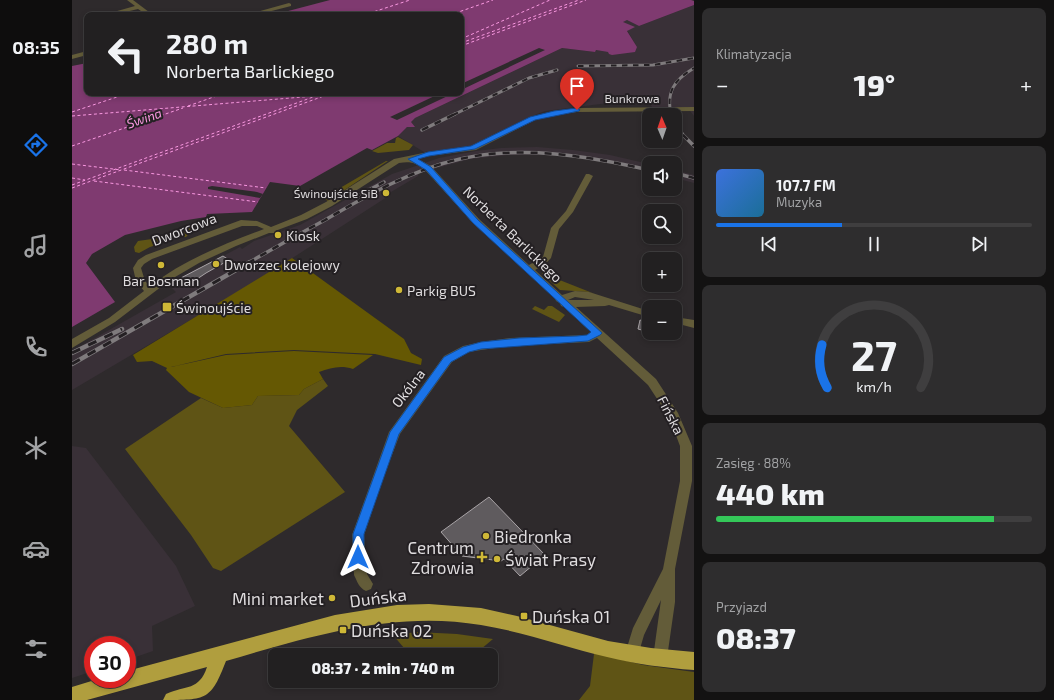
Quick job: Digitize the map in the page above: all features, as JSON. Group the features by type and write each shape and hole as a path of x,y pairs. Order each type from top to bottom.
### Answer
{"highway":[{"name":"Duńska","path":"72,696 342,621 407,612 481,616 632,654 694,661"},
{"path":"172,700 203,691 211,680 219,654"}],"street":[{"path":"130,0 146,12"},
{"path":"261,12 289,5"},
{"path":"118,12 139,7"},
{"path":"105,8 107,10 105,12"},
{"path":"72,57 84,54"},
{"name":"Bunkrowa","path":"411,159 428,154 473,148 533,119 565,111 694,109"},
{"path":"72,344 112,320 167,278 196,261 233,244 271,231 304,217 329,204 387,166 402,160 411,159"},
{"name":"Norberta Barlickiego","path":"411,159 428,168 476,221 597,333"},
{"path":"528,269 541,263 547,258 555,228 569,212 588,176"},
{"name":"Dworcowa","path":"150,291 142,284 138,268 141,262 149,257 241,223 254,223 268,228 271,231"},
{"name":"Norberta Barlickiego","path":"561,301 604,303 642,312"},
{"path":"588,324 589,312 604,303"},
{"path":"682,321 694,324"},
{"name":"Fińska","path":"597,333 652,382 674,416 686,446 686,481 669,569 668,602 660,658"},
{"name":"Okólna","path":"366,584 361,575 358,557 358,534 382,466 395,432 448,359 467,349 481,346 516,342 588,338 597,333"},
{"name":"Fińska","path":"632,654 638,633 669,569"}],"shaded area":[{"path":"694,5 694,116 687,107 652,107 647,99 639,103 632,100 545,111 474,145 461,148 424,152 398,136 407,127 414,127 410,122 415,118 464,96 562,48 594,52 596,50 608,52 637,47 627,30 631,26 622,22 627,20 639,26"},
{"path":"398,137 413,145 409,150 378,153 372,151 387,143 395,143 396,138"},
{"path":"537,147 610,155 642,162 642,170 610,162 547,154 508,155 470,159 419,173 418,176 391,192 387,197 263,277 72,390 72,351 176,292 170,286 179,281 180,278 199,267 201,268 240,247 242,249 254,241 300,225 392,174 439,158 501,148"},
{"path":"388,161 328,201 323,198"},
{"path":"682,172 694,175 694,183 682,180"},
{"path":"192,224 195,226 186,237 178,237 173,234 180,228"},
{"path":"159,238 163,240 162,243 139,253 135,252 134,247 138,241"},
{"path":"292,258 404,339 411,353 422,359 421,365 375,354 294,350 226,354 171,367 226,355 294,351 373,355 353,369 340,367 319,372 323,379 304,389 299,395 258,396 252,405 223,408 189,392 166,370 167,368 152,361 137,362 133,355"},
{"path":"542,270 552,277 595,294 589,292 560,290 542,274"},
{"path":"535,306 544,310 548,306 552,306 565,315 559,322 532,309"},
{"path":"323,379 328,386 297,410 289,426 345,492 221,571 213,568 191,535 125,449 201,398 223,408 252,405 258,396 299,395 304,389"},
{"path":"72,446 86,448 176,566 195,606 152,626 153,651 136,657 136,636 84,636 84,674 72,678"},
{"path":"417,632 457,634 493,639 482,648 404,648 393,635"},
{"path":"595,653 643,665 694,672 694,700 579,700 590,686"}],"water":[{"path":"330,0 694,1 694,5 639,26 627,20 623,22 635,27 627,31 637,47 635,52 612,55 608,52 596,50 595,52 562,48 464,95 464,12 284,12"},
{"name":"Świna","path":"84,64 84,96 461,96 415,118 411,122 415,127 407,127 398,136 372,150 367,148 300,186 270,182 252,212 207,214 206,217 181,221 125,235 92,254 86,263 115,302 72,327 72,66"}],"pier":[{"path":"539,48 545,50 464,89 464,83"},
{"path":"435,96 448,96 397,120 390,117"},
{"path":"212,186 263,194 260,198 208,189 208,187"}],"building":[{"path":"223,256 229,260 197,279 199,281 189,286 179,279"},
{"path":"640,320 642,321 642,330 638,329"},
{"name":"Biedronka","path":"489,497 545,555 520,576 504,559 501,561 462,556 441,532"}],"ferry route":[{"path":"373,12 410,0"},
{"path":"459,12 493,0"},
{"path":"464,38 550,0"},
{"path":"464,42 579,0"},
{"path":"464,45 586,0"},
{"path":"72,112 120,96"},
{"path":"188,106 216,96"},
{"path":"72,116 315,96"},
{"path":"115,169 316,96"},
{"path":"72,188 324,96"},
{"path":"72,146 183,108"},
{"path":"72,164 115,169"},
{"path":"72,185 115,169"},
{"path":"115,169 121,170"},
{"path":"124,170 266,188"},
{"path":"72,178 85,180"},
{"path":"94,181 258,202"}],"railway":[{"path":"578,66 653,65 694,58"},
{"path":"670,108 670,100 673,87 681,77 694,68"},
{"path":"453,115 529,78 557,70"},
{"path":"422,130 455,114"},
{"path":"682,134 694,146"},
{"path":"248,263 390,184 424,170 460,159 507,153 555,154 602,160 642,168"},
{"path":"682,175 694,178"},
{"path":"354,198 384,182"},
{"path":"72,364 250,262"},
{"path":"72,353 122,329"}],"place":[{"name":"Świnoujście SiB","path":"386,193"},
{"name":"Kiosk","path":"278,235"},
{"name":"Dworzec kolejowy","path":"216,264"},
{"name":"Bar Bosman","path":"161,265"},
{"name":"Parkig BUS","path":"399,290"},
{"name":"Świnoujście","path":"167,307"},
{"name":"Biedronka","path":"486,536"},
{"name":"Centrum Zdrowia","path":"482,557"},
{"name":"Świat Prasy","path":"497,559"},
{"name":"Mini market","path":"332,598"},
{"name":"Duńska 01","path":"524,616"},
{"name":"Duńska 02","path":"343,630"}],"route":[{"path":"358,557 358,534 395,432 448,359 467,349 481,346 588,338 597,333 512,253 494,239 428,168 411,159 428,154 473,148 540,116 577,110"}]}
